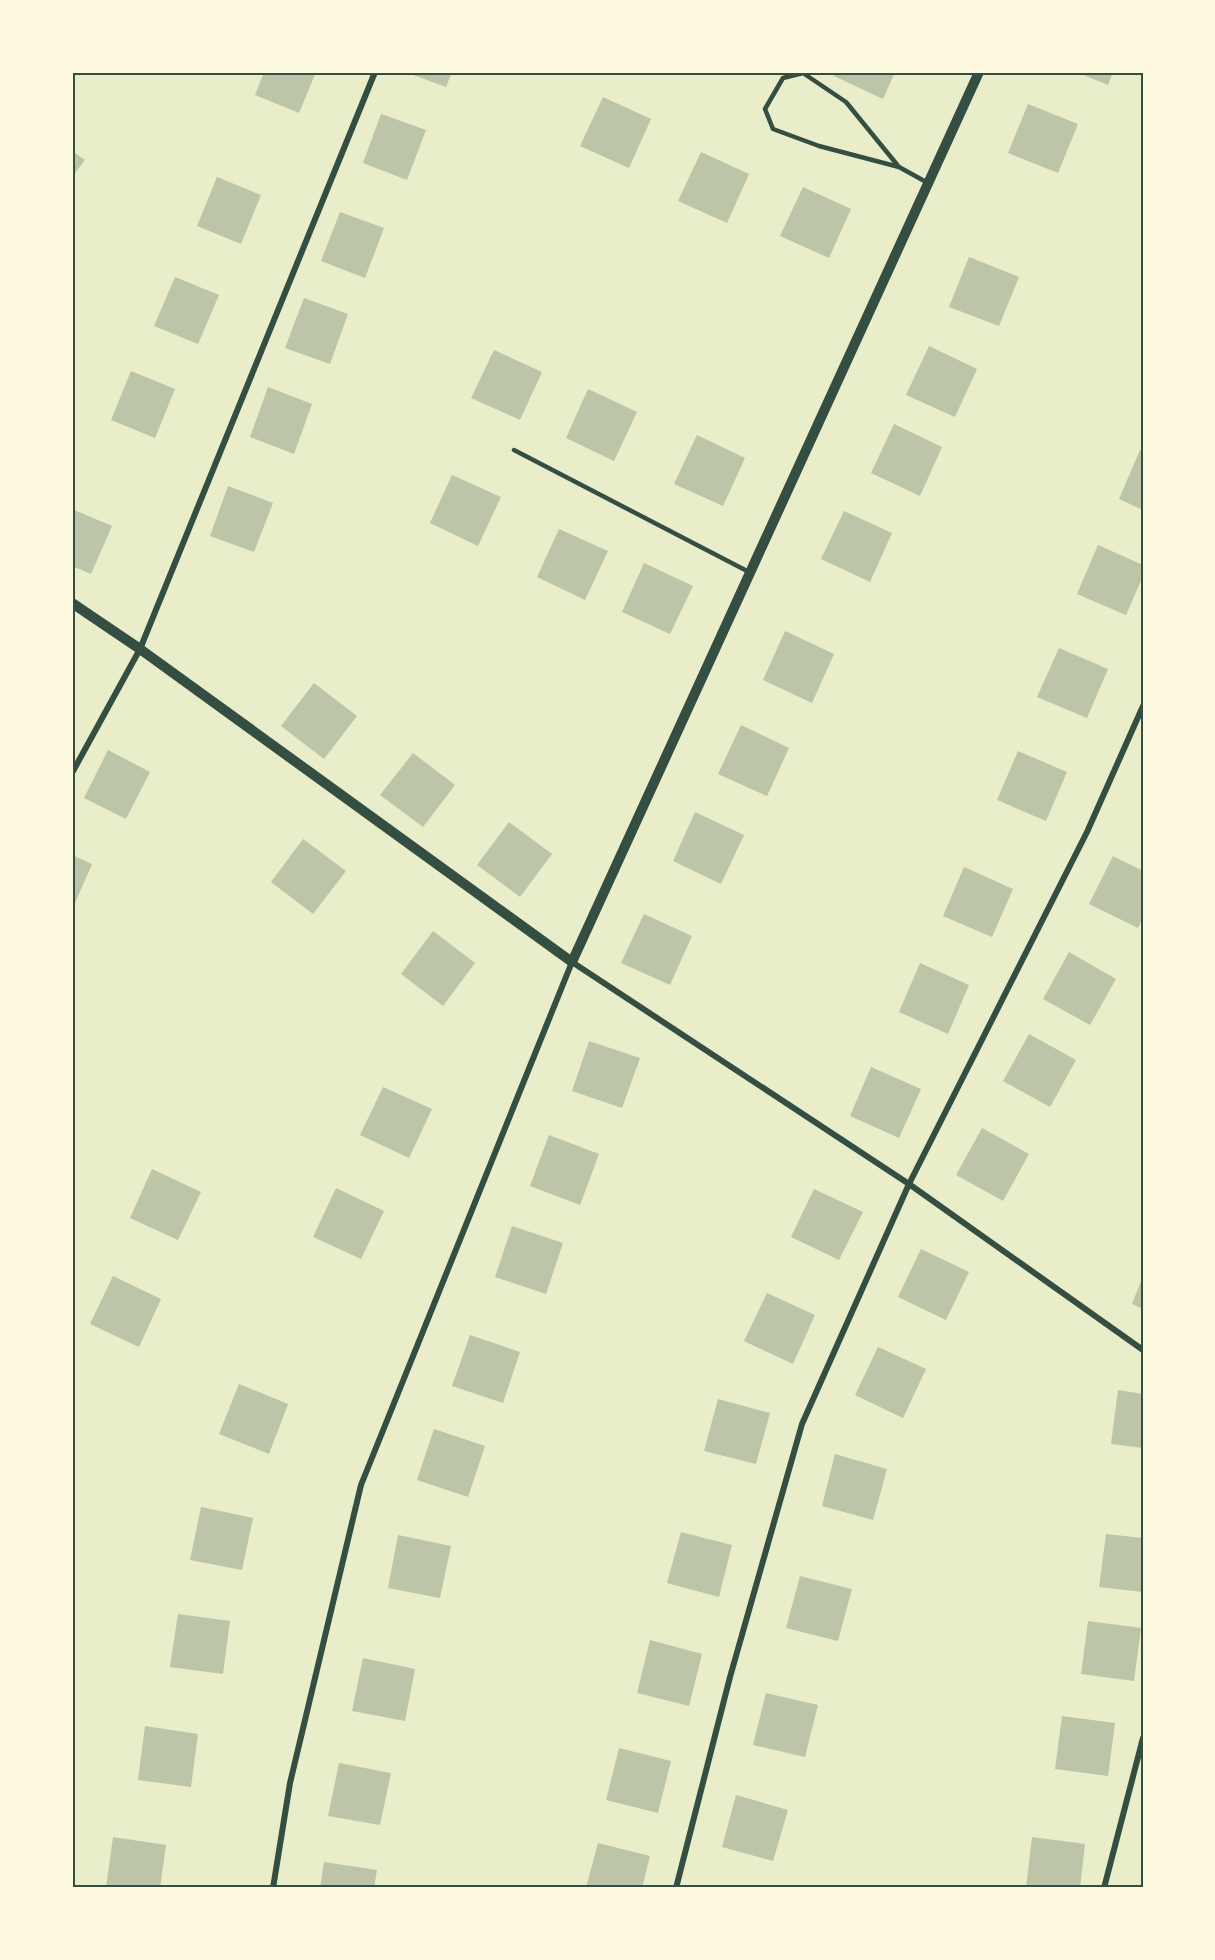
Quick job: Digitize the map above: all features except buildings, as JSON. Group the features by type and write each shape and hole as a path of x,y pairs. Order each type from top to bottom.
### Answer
{"street":[{"path":"72,773 140,649 375,72"},
{"path":"273,1888 290,1783 361,1485 572,962 979,72"},
{"path":"72,603 140,649 572,962 909,1184 1143,1350"},
{"path":"676,1888 730,1677 802,1424 909,1184 1087,832 1143,706"},
{"path":"1104,1888 1143,1738"}],"lane":[{"path":"899,167 846,102 803,73 783,78 765,110 773,129 819,146 899,167 928,183"},
{"path":"514,450 751,573"}]}
